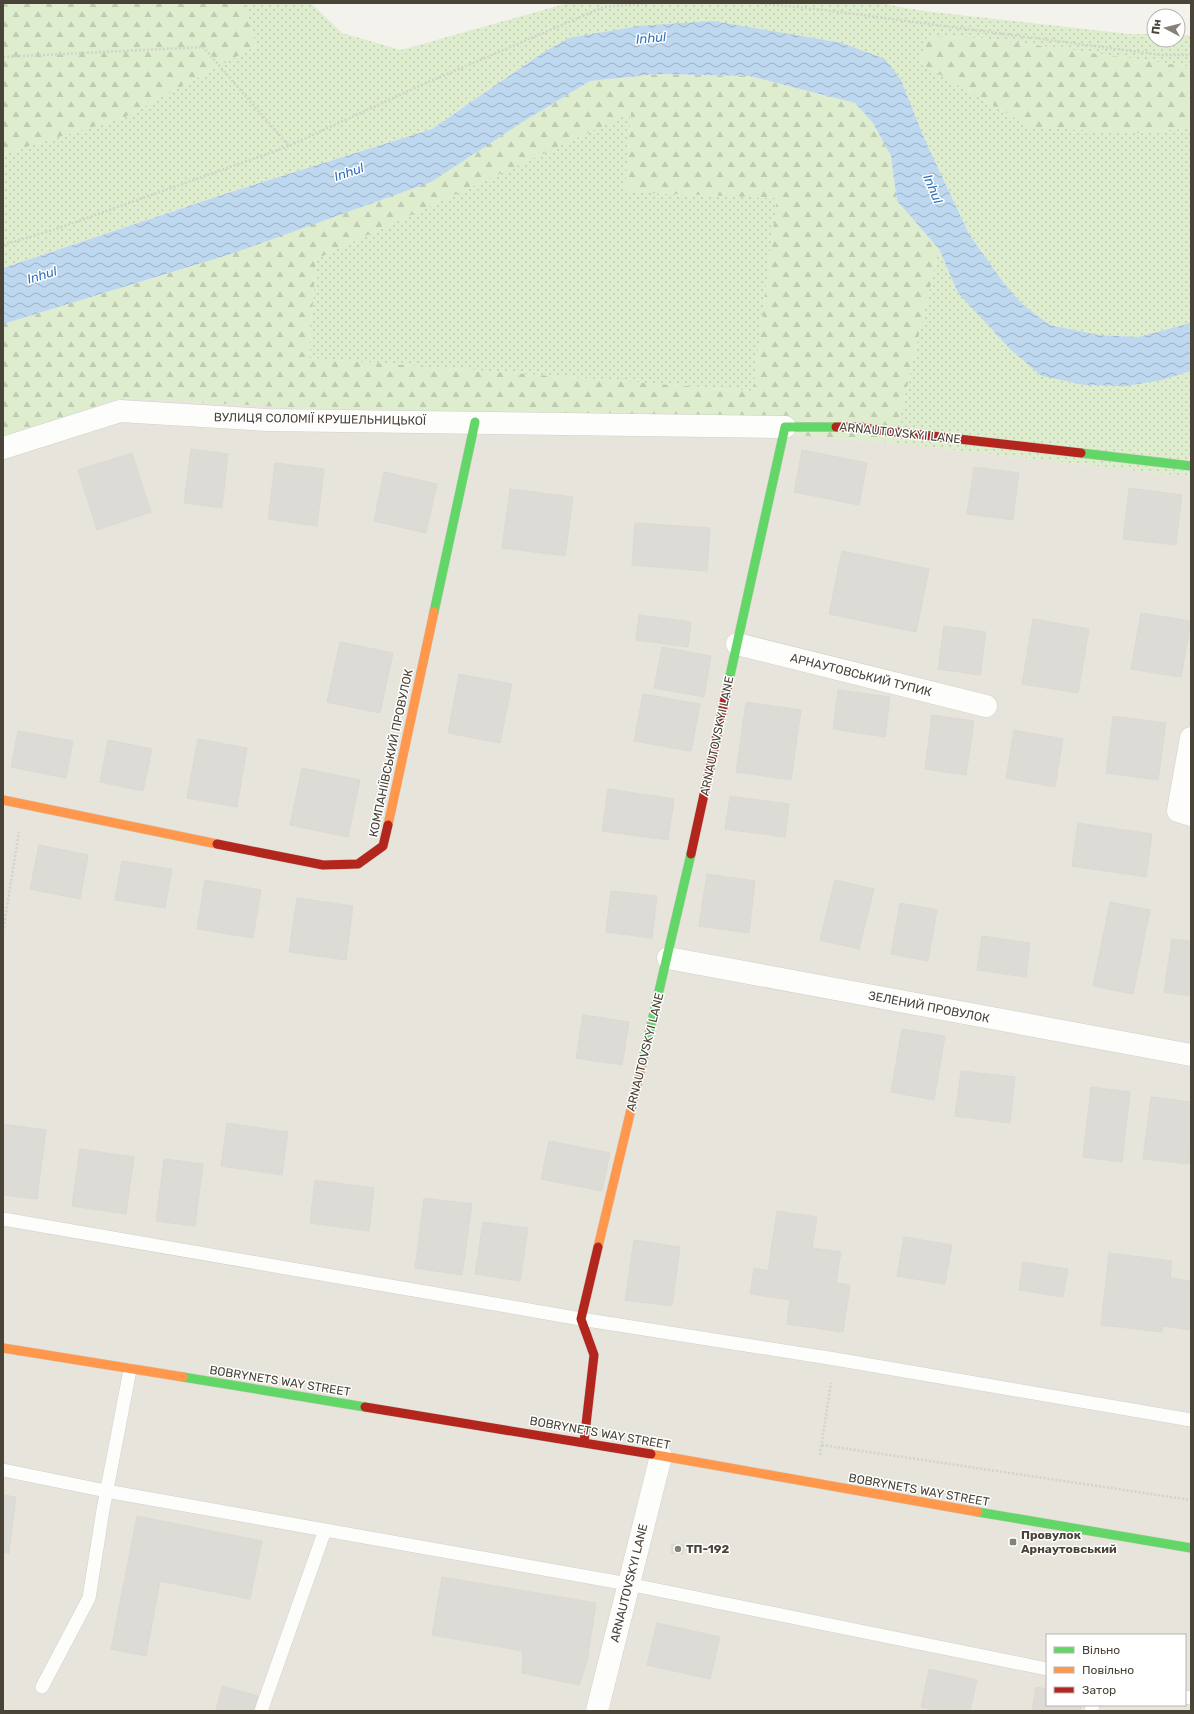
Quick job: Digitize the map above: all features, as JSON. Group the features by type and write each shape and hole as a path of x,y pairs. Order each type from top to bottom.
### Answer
{"street":[{"name":"ВУЛИЦЯ СОЛОМІЇ КРУШЕЛЬНИЦЬКОЇ","path":"3,448 120,411 268,420 475,422 785,428"},
{"name":"КОМПАНІЇВСЬКИЙ ПРОВУЛОК","path":"3,800 323,865 358,864 383,846 475,422"},
{"name":"ARNAUTOVSKYI LANE","path":"581,1319 668,958 785,428 853,427 1191,466"},
{"name":"АРНАУТОВСЬКИЙ ТУПИК","path":"737,644 986,706"},
{"path":"1184,813 1191,738"},
{"name":"ЗЕЛЕНИЙ ПРОВУЛОК","path":"668,958 1191,1055"},
{"path":"581,1319 594,1355 584,1442"},
{"name":"BOBRYNETS WAY STREET","path":"3,1348 130,1370 584,1442 816,1484 1191,1548"},
{"name":"ARNAUTOVSKYI LANE","path":"597,1711 661,1456"}],"lane":[{"path":"3,1219 581,1319 835,1359 1191,1420"},
{"path":"42,1687 88,1598 106,1491 130,1370"},
{"path":"3,1470 106,1491 628,1584 1046,1669"},
{"path":"261,1711 325,1530"}],"path":[{"path":"3,245 56,229 289,146 419,86 604,7 652,3"},
{"path":"757,3 824,10 1162,55 1191,55"},
{"path":"3,57 204,47 289,146"},
{"path":"3,932 24,804"},
{"path":"816,1484 835,1359"},
{"path":"822,1445 1191,1500"}],"shaded area":[{"path":"121,398 804,436 894,443 1191,477 1191,1711 3,1711 3,438"}],"green space":[{"path":"3,3 244,3 256,46 125,117 3,154"},
{"path":"244,3 311,3 342,33 401,50 568,3 879,3 924,11 1129,34 1146,34 1146,48 1186,48 1186,35 1191,35 1191,67 991,39 928,36 920,63 1031,127 1137,133 1191,128 1191,323 1138,337 1099,335 1050,325 1023,305 1003,282 969,234 925,140 901,80 541,54 432,129 228,193 3,268 3,154 125,117 256,46"},
{"path":"927,36 991,39 1191,67 1191,128 1137,133 1031,127 920,63"},
{"path":"657,74 749,76 855,103 873,123 891,156 897,201 939,249 894,443 804,436 121,398 3,438 3,324 231,254 521,123 590,81","holes":["631,113 625,192 777,198 753,391 309,358 316,259"]},
{"path":"631,112 625,192 777,198 753,391 309,358 316,259"},
{"path":"939,249 958,293 1161,380 1191,371 1191,477 894,443"}],"water":[{"name":"Inhul","path":"713,21 842,43 885,59 901,80 925,140 969,234 1003,282 1023,305 1050,325 1099,335 1138,337 1191,323 1191,371 1162,380 1126,386 1085,385 1042,376 1011,350 958,293 939,249 897,201 891,156 873,123 855,103 749,76 657,74 590,81 521,123 431,182 231,254 3,324 3,268 228,193 432,129 541,54 569,38 639,26"}],"building":[{"path":"191,449 228,454 222,508 184,503"},
{"path":"802,450 867,463 859,505 794,492"},
{"path":"132,453 151,512 97,530 78,470"},
{"path":"275,463 324,469 317,526 268,519"},
{"path":"974,467 1019,473 1013,520 967,514"},
{"path":"384,472 437,484 426,533 374,521"},
{"path":"1129,488 1182,495 1176,545 1123,539"},
{"path":"510,489 573,497 565,556 502,548"},
{"path":"635,523 710,528 707,571 632,565"},
{"path":"842,551 929,569 916,632 829,614"},
{"path":"1141,613 1191,621 1181,677 1131,669"},
{"path":"639,615 691,622 688,647 636,640"},
{"path":"1033,619 1089,629 1078,693 1022,684"},
{"path":"944,626 986,632 980,675 938,669"},
{"path":"340,642 393,653 380,713 327,702"},
{"path":"662,647 711,656 704,697 654,688"},
{"path":"459,674 512,684 500,743 448,733"},
{"path":"838,690 890,697 885,737 833,729"},
{"path":"643,694 700,704 691,751 634,741"},
{"path":"746,702 801,710 791,780 736,772"},
{"path":"932,715 974,721 966,775 925,769"},
{"path":"1113,716 1166,723 1158,780 1106,773"},
{"path":"1014,730 1063,739 1055,787 1006,778"},
{"path":"18,731 73,741 66,778 11,767"},
{"path":"198,739 247,748 237,807 187,798"},
{"path":"108,740 152,749 143,791 100,782"},
{"path":"302,768 360,780 348,837 290,825"},
{"path":"608,789 674,799 668,840 602,831"},
{"path":"730,796 789,804 785,837 725,829"},
{"path":"1078,823 1152,834 1146,877 1072,866"},
{"path":"39,845 88,855 80,899 30,889"},
{"path":"122,861 172,869 165,908 115,900"},
{"path":"707,874 755,881 749,933 699,926"},
{"path":"205,880 261,890 253,938 197,929"},
{"path":"835,880 874,889 859,949 820,940"},
{"path":"611,891 657,896 652,938 606,932"},
{"path":"297,898 353,906 346,960 289,952"},
{"path":"1110,902 1150,910 1133,994 1093,986"},
{"path":"900,903 937,910 928,961 891,954"},
{"path":"982,936 1030,943 1026,977 977,970"},
{"path":"1172,939 1191,941 1191,996 1164,992"},
{"path":"583,1015 629,1022 622,1065 576,1058"},
{"path":"902,1029 945,1036 934,1100 891,1092"},
{"path":"961,1071 1015,1077 1010,1123 955,1116"},
{"path":"1091,1087 1130,1092 1122,1162 1083,1157"},
{"path":"1151,1097 1191,1102 1191,1144 1189,1164 1143,1159"},
{"path":"227,1123 288,1132 282,1175 221,1166"},
{"path":"3,1124 46,1130 37,1199 3,1195"},
{"path":"549,1141 610,1153 602,1191 541,1179"},
{"path":"80,1149 134,1157 126,1214 72,1206"},
{"path":"164,1159 203,1164 195,1226 156,1221"},
{"path":"315,1180 374,1188 369,1231 310,1223"},
{"path":"424,1198 472,1204 462,1275 415,1268"},
{"path":"777,1211 817,1217 812,1248 841,1252 836,1283 850,1285 843,1332 787,1324 790,1300 750,1294 754,1268 768,1271"},
{"path":"483,1222 528,1228 520,1281 475,1274"},
{"path":"904,1237 952,1245 945,1284 897,1276"},
{"path":"634,1240 680,1247 672,1306 625,1300"},
{"path":"1109,1253 1172,1261 1170,1278 1191,1281 1191,1330 1163,1326 1162,1332 1101,1325"},
{"path":"1023,1262 1068,1269 1063,1297 1019,1290"},
{"path":"3,1495 16,1497 9,1553 3,1553"},
{"path":"137,1516 262,1541 250,1599 160,1581 146,1656 111,1649"},
{"name":"ТП-192","path":"672,1544 684,1545 683,1554 671,1553"},
{"path":"442,1577 596,1603 587,1661 579,1685 522,1673 523,1651 432,1635"},
{"path":"657,1623 720,1637 710,1679 647,1665"},
{"path":"929,1669 977,1680 970,1711 941,1711 921,1707"},
{"path":"222,1686 258,1696 254,1711 216,1711"},
{"path":"1036,1687 1046,1689 1046,1706 1081,1706 1080,1711 1032,1711"}],"traffic: fast":[{"path":"434,612 475,422"},
{"path":"729,680 785,427 836,427"},
{"path":"1081,453 1191,466"},
{"path":"641,1068 691,854"},
{"path":"183,1377 365,1407"},
{"path":"978,1512 1191,1548"}],"traffic: slow":[{"path":"388,825 434,612"},
{"path":"3,800 217,844"},
{"path":"598,1247 641,1068"},
{"path":"3,1348 183,1377"},
{"path":"651,1454 978,1512"}],"traffic: jam":[{"path":"836,427 853,427 1081,453"},
{"path":"691,854 729,680"},
{"path":"217,844 323,865 358,864 383,846 388,825"},
{"path":"584,1442 594,1355 581,1319 598,1247"},
{"path":"365,1407 651,1454"}],"place":[{"name":"Провулок Арнаутовський","path":"1013,1542"},
{"name":"ТП-192","path":"678,1549"}]}
